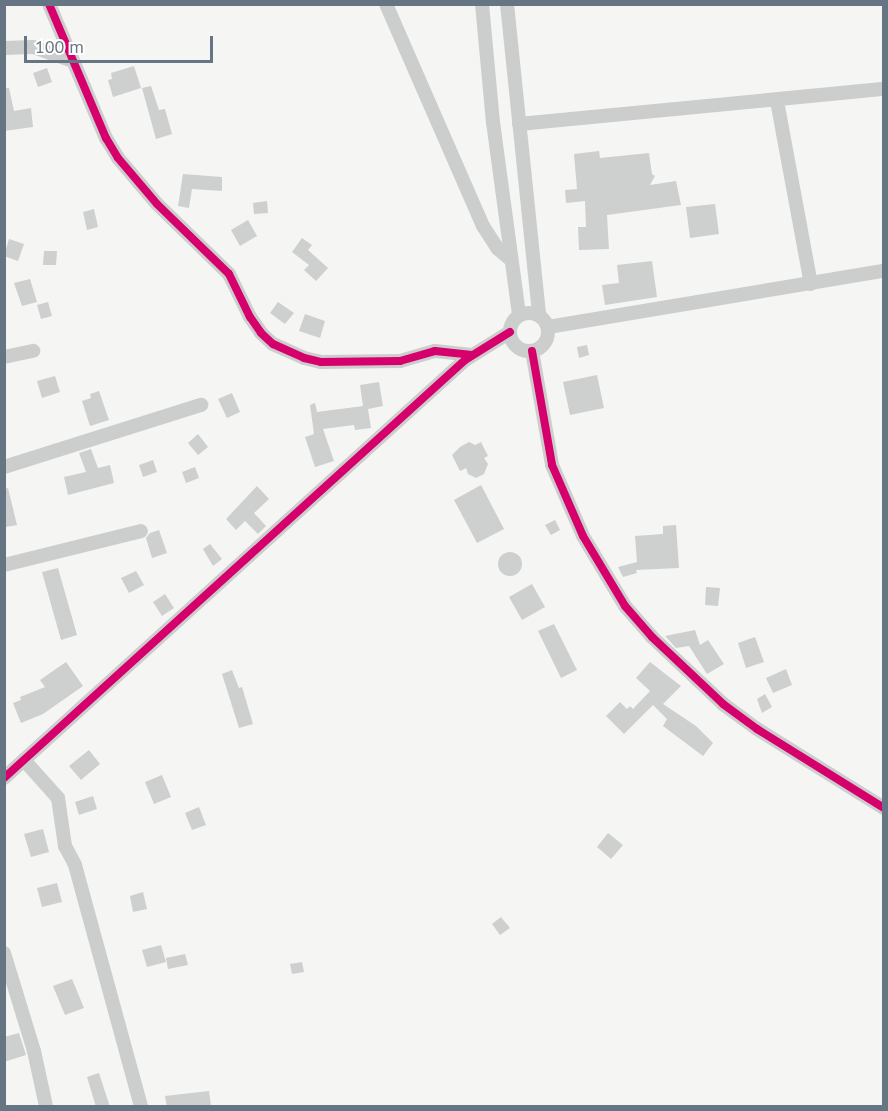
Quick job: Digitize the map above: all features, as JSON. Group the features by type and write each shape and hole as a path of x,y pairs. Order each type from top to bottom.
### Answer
{"street":[{"path":"49,4 105,138 118,158 157,204 229,274 250,317 273,344 304,358 321,362 400,361 435,351 472,354"},
{"path":"386,4 483,226 498,249 511,260"},
{"path":"482,4 519,315"},
{"path":"507,4 539,315 548,327 546,343 532,351 519,348 511,338 511,325 519,315 529,313 539,315"},
{"path":"4,48 33,47 73,61"},
{"path":"519,124 884,89"},
{"path":"777,101 811,284"},
{"path":"548,327 884,271"},
{"path":"4,778 472,354 510,332"},
{"path":"4,357 33,351"},
{"path":"532,351 552,465 583,536 625,606 651,637 723,704 757,729 884,808"},
{"path":"4,467 201,405"},
{"path":"4,565 141,531"},
{"path":"24,760 58,798 65,846 75,865 141,1107"},
{"path":"4,953 34,1051 46,1107"}],"building":[{"path":"134,66 141,88 113,97 108,80 112,79 111,73"},
{"path":"47,68 52,82 38,87 33,73"},
{"path":"151,86 159,110 165,109 172,134 156,139 142,88"},
{"path":"4,88 9,88 14,111 31,108 33,127 4,131"},
{"path":"599,151 600,158 649,153 652,174 655,176 650,185 676,181 681,205 607,215 609,249 579,250 578,227 586,227 585,201 566,203 565,190 577,189 574,154"},
{"path":"183,174 222,177 222,191 192,189 189,208 178,206"},
{"path":"267,201 268,213 254,214 253,203"},
{"path":"715,204 719,234 690,238 686,207"},
{"path":"94,209 98,227 87,230 83,212"},
{"path":"248,220 257,236 240,246 231,230"},
{"path":"302,238 312,245 308,250 328,268 316,281 304,270 309,265 292,252"},
{"path":"9,239 24,244 18,261 4,256"},
{"path":"44,251 57,251 56,265 43,265"},
{"path":"652,261 657,297 605,305 602,285 619,283 617,265"},
{"path":"30,279 37,302 22,306 14,283"},
{"path":"48,302 52,316 41,319 37,305"},
{"path":"278,302 294,313 285,324 270,313"},
{"path":"305,314 325,321 320,338 299,331"},
{"path":"587,345 589,355 579,358 577,347"},
{"path":"597,375 604,408 570,415 563,382"},
{"path":"55,376 60,392 42,398 37,381"},
{"path":"379,382 383,406 368,409 371,428 355,430 354,425 323,429 334,461 315,467 305,437 314,434 310,405 315,403 317,412 363,406 360,385"},
{"path":"99,391 109,420 90,426 82,401 91,398 90,394"},
{"path":"232,393 240,412 227,418 218,399"},
{"path":"198,434 208,447 198,455 188,443"},
{"path":"469,442 475,445 481,442 488,456 484,458 488,464 484,474 476,478 468,474 466,468 460,471 452,455"},
{"path":"91,449 98,468 110,465 114,483 68,495 64,477 86,472 79,453"},
{"path":"153,460 157,472 143,477 139,465"},
{"path":"195,467 199,478 186,483 182,472"},
{"path":"481,485 504,529 477,543 454,500"},
{"path":"257,486 269,499 254,513 266,526 258,534 245,521 236,530 226,519"},
{"path":"8,488 17,525 6,527 4,489"},
{"path":"555,520 560,530 551,535 545,525"},
{"path":"676,525 679,568 636,570 637,573 623,577 618,567 637,562 635,536 663,534 663,526"},
{"path":"159,530 167,553 152,558 146,538 150,533"},
{"path":"210,544 222,559 213,566 203,549"},
{"path":"510,552 519,555 522,564 519,573 510,576 501,573 498,564 501,555"},
{"path":"58,568 77,635 61,640 42,572"},
{"path":"136,571 144,585 129,593 121,578"},
{"path":"532,584 545,607 522,620 509,597"},
{"path":"706,587 720,588 718,606 705,605"},
{"path":"165,594 174,608 162,616 153,602"},
{"path":"554,624 577,670 561,678 538,631"},
{"path":"695,630 700,645 708,640 724,664 707,674 689,646 676,648 665,636"},
{"path":"755,637 764,662 746,668 738,643"},
{"path":"66,662 83,686 43,714 21,723 13,703 21,700 20,697 45,687 40,680"},
{"path":"650,662 681,686 663,704 696,726 713,743 703,756 663,726 667,719 653,705 624,734 606,716 620,702 627,709 630,706 633,709 650,691 636,678"},
{"path":"786,669 792,685 773,693 766,678"},
{"path":"232,670 239,688 242,687 253,724 239,728 222,674"},
{"path":"765,694 772,707 762,713 757,699"},
{"path":"89,750 100,764 81,780 69,766"},
{"path":"162,775 171,797 154,804 145,782"},
{"path":"93,796 97,809 79,815 75,802"},
{"path":"199,807 206,825 192,830 185,813"},
{"path":"43,829 49,852 31,857 24,834"},
{"path":"608,833 623,845 611,859 597,847"},
{"path":"57,883 62,902 42,907 37,888"},
{"path":"143,892 147,909 133,912 130,896"},
{"path":"501,917 510,928 500,935 492,924"},
{"path":"161,945 166,962 147,967 142,950"},
{"path":"185,954 188,965 168,969 166,958"},
{"path":"302,962 304,972 292,974 290,964"},
{"path":"72,979 84,1008 65,1015 53,986"},
{"path":"19,1033 26,1055 4,1062 4,1037"},
{"path":"99,1073 110,1107 96,1107 87,1077"},
{"path":"209,1091 211,1106 167,1107 165,1096"}],"cycle path":[{"path":"49,4 106,138 118,158 157,204 229,274 250,317 261,333 273,344 304,358 321,362 400,361 435,351 472,355"},
{"path":"4,778 465,360 510,332"},
{"path":"532,351 552,465 583,536 625,606 652,637 723,704 757,729 884,808"}]}
